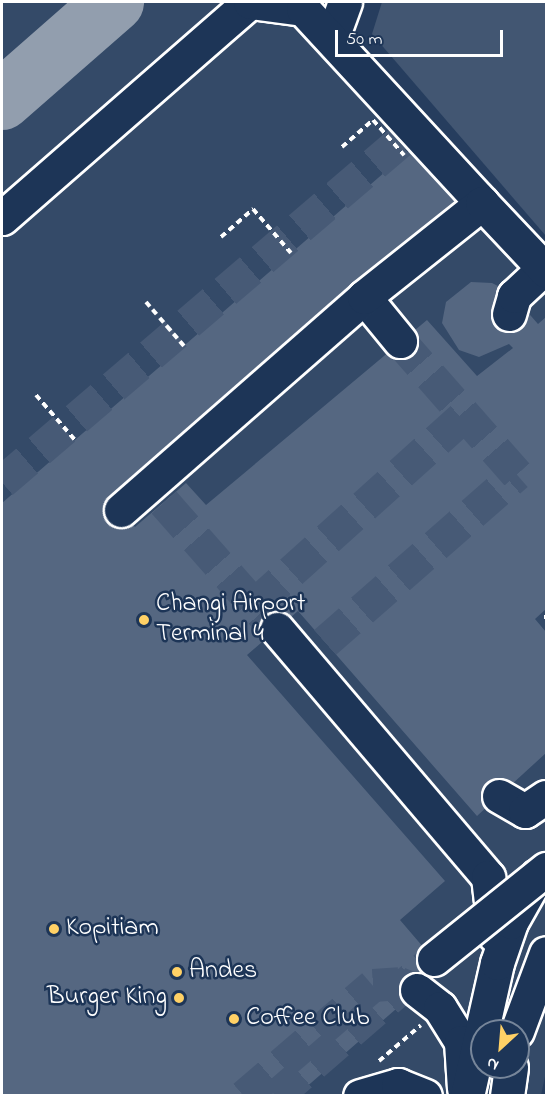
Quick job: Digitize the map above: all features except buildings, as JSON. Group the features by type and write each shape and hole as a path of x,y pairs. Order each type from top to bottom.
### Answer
{"main road":[{"path":"2,218 250,2 303,9 333,35 482,203 545,269 512,305"},
{"path":"333,35 345,2"},
{"path":"121,510 157,493 364,297 482,203"},
{"path":"364,297 400,341"},
{"path":"277,629 315,651 488,877 497,963"},
{"path":"499,796 525,811 546,797"},
{"path":"465,1095 497,963 511,922 546,861"},
{"path":"434,959 546,869"},
{"path":"521,1019 546,953"},
{"path":"417,990 440,1008 461,1042 465,1095"},
{"path":"507,1095 509,1079"},
{"path":"360,1095 398,1085 425,1095"}],"path":[{"path":"342,147 374,120 404,155"},
{"path":"221,237 253,209 291,253"},
{"path":"146,302 184,345"},
{"path":"36,395 75,440"}],"shaded area":[{"path":"2,2 366,2 354,36 546,251 546,1072 541,1095 2,1095"},
{"path":"382,2 546,2 546,236 372,34"}],"taxiway":[{"path":"2,100 114,2"}],"tunnel":[{"path":"2,482 417,127"},
{"path":"325,642 517,474 400,341"},
{"path":"255,604 465,415"},
{"path":"164,502 268,620"},
{"path":"276,1096 434,959"},
{"path":"244,1096 373,985 399,983 417,990"}],"place":[{"name":"Changi Airport Terminal 4","path":"144,620"},
{"name":"Kopitiam","path":"54,929"},
{"name":"Andes","path":"177,972"},
{"name":"Burger King","path":"179,998"},
{"name":"Coffee Club","path":"234,1019"}]}
